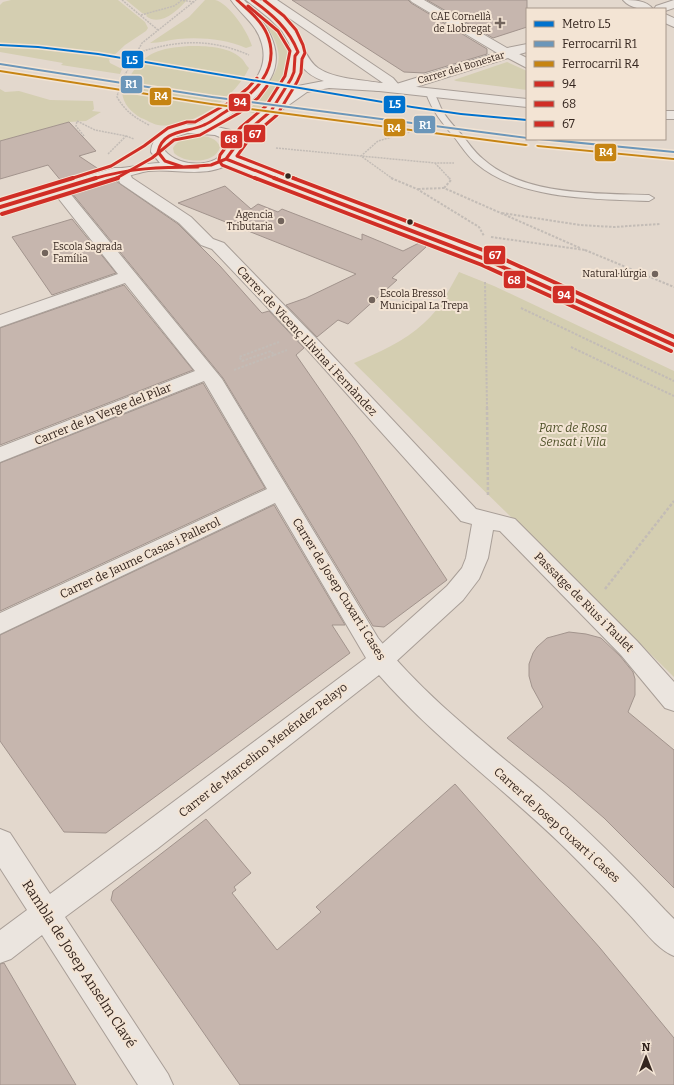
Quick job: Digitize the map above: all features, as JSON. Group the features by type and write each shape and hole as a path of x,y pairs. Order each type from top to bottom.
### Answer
{"street":[{"path":"118,173 171,134 197,128 236,107 260,85 269,66 271,49 266,34 251,14 237,0"},
{"path":"252,0 278,20 288,30 295,40 298,52 304,56 309,67 319,74 379,87"},
{"path":"269,0 388,81 395,89"},
{"path":"416,0 526,63"},
{"path":"629,0 645,8"},
{"path":"663,8 674,4"},
{"name":"Carrer del Bonestar","path":"395,89 526,48"},
{"path":"271,111 291,79 294,72 295,56 298,52"},
{"path":"0,207 118,173 148,167 206,166 226,159 235,149 236,144 250,128 296,93 311,86 329,84 379,87 526,103"},
{"path":"197,128 217,130 225,133 234,140 236,144"},
{"path":"159,144 158,152 165,161 183,167"},
{"path":"226,159 485,259 674,345"},
{"name":"Carrer de Vicenç Llivina i Fernàndez","path":"118,173 125,180 185,220 206,242 218,246 302,333 469,515 484,519"},
{"name":"Carrer de Josep Cuxart i Cases","path":"59,189 209,376 280,492 370,645 381,660 408,690 463,743 514,784 610,872 674,941"},
{"path":"0,321 129,276"},
{"name":"Carrer de la Verge del Pilar","path":"0,456 209,376"},
{"name":"Carrer de Jaume Casas i Pallerol","path":"0,624 280,492"},
{"name":"Passatge de Rius i Taulet","path":"484,519 507,525 630,648 674,700"},
{"name":"Carrer de Marcelino Menéndez Pelayo","path":"0,948 147,839 381,660 455,593 471,573 477,558 484,519"},
{"name":"Rambla de Josep Anselm Clavé","path":"0,843 157,1085"}],"lane":[{"path":"430,93 435,108 479,160 484,165 502,175 540,189 562,193 592,196 649,198"}],"path":[{"path":"122,0 158,30"},
{"path":"138,120 122,106 117,97 120,84 142,43 196,0"},
{"path":"141,15 174,6 180,1 194,2"},
{"path":"137,53 165,44 195,42 227,46 254,57"},
{"path":"84,136 76,126 76,121 95,130 134,139"},
{"path":"361,156 378,140 446,122"},
{"path":"105,158 111,149 126,136"},
{"path":"276,148 435,163 479,160"},
{"path":"361,156 390,177 417,189 479,227 485,237 586,250"},
{"path":"435,163 451,180 444,188"},
{"path":"417,189 444,188 498,213 674,288"},
{"path":"498,213 530,216 580,225 614,227 660,224"},
{"path":"484,519 488,494 485,277"},
{"path":"521,308 674,381"},
{"path":"274,355 271,351 242,361 239,357 302,333"},
{"path":"570,346 674,396"},
{"path":"209,376 288,350"},
{"path":"590,608 674,501"}],"green space":[{"path":"11,0 118,0 145,22 148,28 146,31 125,45 109,60 110,63 122,69 120,74 61,65 63,63 0,52 0,5 3,2"},
{"path":"126,0 187,0 168,17 157,20 146,16 147,15 142,13"},
{"path":"205,0 215,0 226,6 242,26 252,46 246,48 213,39 195,38 150,43 189,17"},
{"path":"266,21 275,26 287,43 290,54 289,65 281,87 266,106 257,114 240,110 262,91 276,71 278,49 273,37 264,23"},
{"path":"189,46 202,46 230,51 241,58 249,68 243,79 234,90 211,109 198,117 171,125 158,125 141,118 134,113 126,104 122,92 135,69 147,57 161,50"},
{"path":"507,62 526,71 526,90 456,81 454,80"},
{"path":"0,89 5,92 19,91 50,100 93,101 94,109 92,111 101,112 86,121 69,122 0,141"},
{"path":"198,136 208,137 217,141 220,147 213,157 192,160 179,157 174,153 173,148 178,142 187,138"},
{"name":"Parc de Rosa Sensat i Vila","path":"459,272 494,286 674,371 674,677 354,363 382,351 400,341 430,318 448,292"}],"building":[{"path":"292,0 408,0 487,49 487,54 424,73 404,72"},
{"name":"CAE Cornellà de Llobregat","path":"427,0 527,0 526,27 493,38"},
{"path":"69,122 96,151 79,156 100,170 62,182 48,165 0,179 0,141"},
{"path":"113,179 178,224 220,266 262,313 269,311 304,348 296,355 355,440 447,580 384,627 373,626 223,378 71,192"},
{"path":"225,186 251,209 258,204 278,212 282,209 362,240 362,234 403,251 421,242 426,247 392,278 397,280 348,324 338,320 317,337 286,305 306,298 356,274 178,203"},
{"path":"72,219 116,273 52,295 12,237"},
{"path":"124,285 193,370 0,445 0,328"},
{"path":"203,383 265,488 0,611 0,463"},
{"path":"274,505 345,625 332,625 350,653 106,833 64,832 0,741 0,635"},
{"path":"569,632 601,638 620,656 633,672 635,679 635,695 628,712 674,750 674,888 604,818 507,738 543,707 532,687 529,676 529,664 533,653 547,638"},
{"path":"455,784 600,948 674,1038 674,1085 240,1085 111,900 113,891 206,819 251,873 234,887 236,890 232,893 277,950 321,912 316,907"},
{"path":"4,963 76,1085 0,1085 0,964"}],"metro line":[{"name":"L5","path":"0,45 38,47 98,54 412,107 461,114 526,120"}],"rail line":[{"name":"R1","path":"0,64 212,97 526,138"},
{"name":"R4","path":"0,71 211,104 526,145"},
{"name":"R1","path":"549,140 674,152"},
{"name":"R4","path":"538,146 673,159"}],"transit line":[{"name":"94","path":"237,0 258,20 267,35 271,48 271,61 267,72 261,82 243,100 207,124 198,128 169,135 164,139 158,152 165,161 183,167 211,165 226,159 245,133 271,111 291,79 294,72 295,56 298,52 295,43 280,22 252,0"},
{"name":"67","path":"264,0 284,16 296,30 305,53 302,59 301,73 297,82 277,115 250,138 237,156 488,252 674,337"},
{"name":"68","path":"248,6 273,25 283,37 290,51 285,76 266,106 240,128 220,155 219,160 222,165 482,265 671,351"},
{"name":"67","path":"0,200 111,166 144,146 168,128 187,122 195,122 232,101 248,88 257,78"},
{"name":"68","path":"2,214 117,178 152,158 174,140 200,135 239,113 258,98 267,86"},
{"name":"94","path":"226,159 485,259 674,345"},
{"name":"94","path":"0,207 114,172 151,167 198,167"}],"place":[{"name":"CAE Cornellà de Llobregat","path":"500,23"},
{"name":"Agencia Tributaria","path":"281,221"},
{"name":"Escola Sagrada Família","path":"45,253"},
{"name":"Natural·lúrgia","path":"655,274"},
{"name":"Escola Bressol Municipal La Trepa","path":"372,300"}]}
